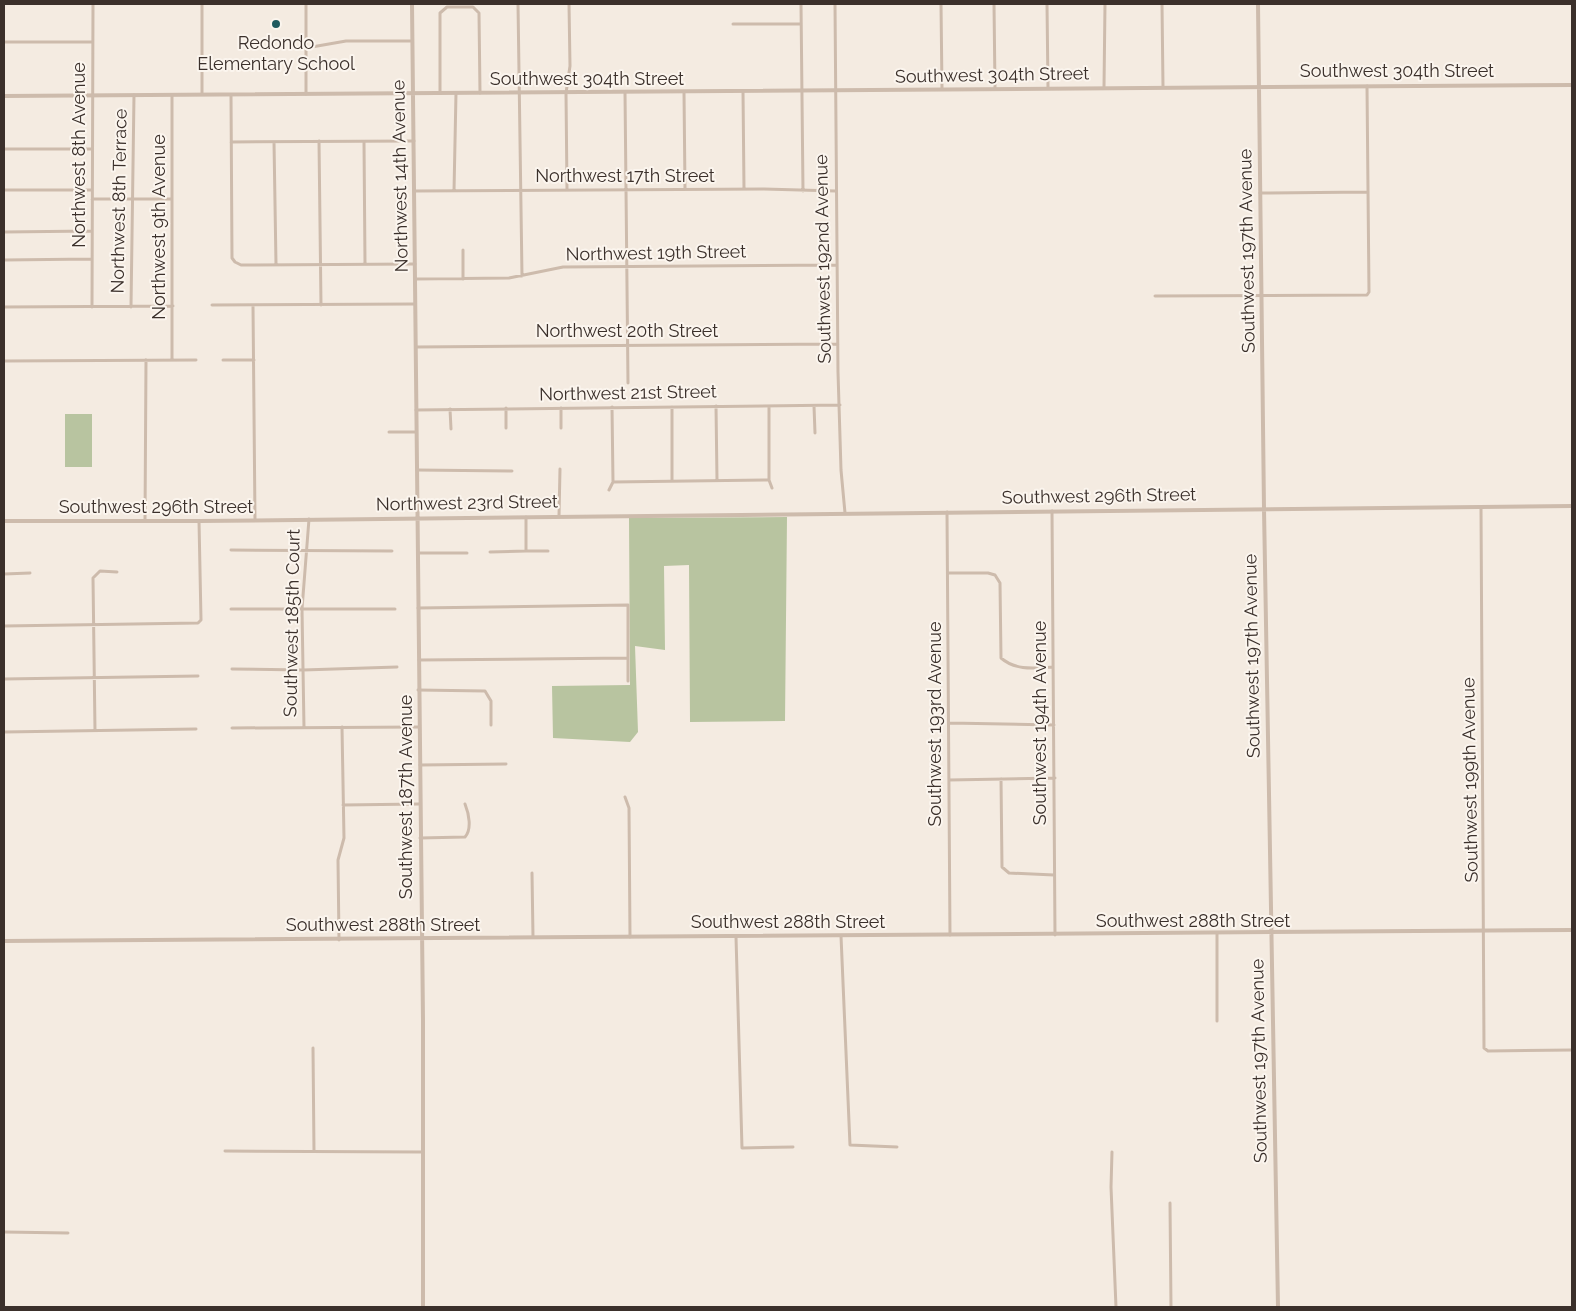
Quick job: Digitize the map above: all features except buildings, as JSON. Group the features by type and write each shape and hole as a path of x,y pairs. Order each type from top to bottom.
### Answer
{"street":[{"name":"Northwest 8th Avenue","path":"92,307 93,4"},
{"path":"202,4 202,94"},
{"path":"306,4 306,94"},
{"name":"Northwest 14th Avenue","path":"412,4 416,347"},
{"path":"518,4 522,276"},
{"path":"567,190 566,93 570,66 569,4"},
{"path":"801,4 802,191"},
{"name":"Southwest 192nd Avenue","path":"835,4 838,344 841,470 845,513"},
{"path":"941,4 942,89"},
{"path":"994,4 995,88"},
{"path":"1047,4 1048,88"},
{"path":"1104,4 1104,88"},
{"path":"1162,4 1163,87"},
{"name":"Southwest 197th Avenue","path":"1258,4 1270,934 1278,1307"},
{"path":"440,93 440,13 447,7 476,8 479,13 480,93"},
{"path":"733,24 801,24"},
{"path":"306,48 346,41 412,41"},
{"path":"4,42 92,42"},
{"name":"Southwest 304th Street","path":"4,96 1572,84"},
{"path":"1155,296 1262,297 1367,295 1369,292 1367,85"},
{"path":"743,91 744,189"},
{"path":"625,92 628,383"},
{"path":"684,92 685,189"},
{"path":"454,191 456,93"},
{"name":"Northwest 8th Terrace","path":"131,306 134,95"},
{"name":"Northwest 9th Avenue","path":"172,95 172,360"},
{"path":"231,95 232,258 235,262 241,265 415,264"},
{"path":"319,141 321,305"},
{"path":"232,142 414,141"},
{"path":"274,142 276,264"},
{"path":"364,142 365,264"},
{"path":"4,149 92,148"},
{"name":"Northwest 17th Street","path":"414,191 744,189 836,191"},
{"path":"4,190 92,190"},
{"path":"1260,193 1368,192"},
{"path":"92,199 172,199"},
{"path":"4,232 92,231"},
{"path":"463,250 463,278"},
{"path":"4,260 92,259"},
{"name":"Northwest 19th Street","path":"415,279 522,276 562,267 837,264"},
{"path":"212,305 416,304"},
{"path":"4,307 173,306"},
{"path":"254,306 254,520"},
{"name":"Northwest 20th Street","path":"416,347 838,344"},
{"name":"Southwest 187th Avenue","path":"416,347 423,1307"},
{"path":"145,520 146,360"},
{"path":"4,361 196,360"},
{"path":"223,360 254,360"},
{"name":"Northwest 21st Street","path":"416,410 840,405"},
{"path":"716,406 717,480"},
{"path":"768,406 769,480 772,488"},
{"path":"814,406 814,433"},
{"path":"672,407 672,481"},
{"path":"506,408 506,428"},
{"path":"561,408 561,428"},
{"path":"609,490 613,482 612,408"},
{"path":"450,409 451,429"},
{"path":"389,432 416,432"},
{"path":"559,516 560,469"},
{"path":"417,470 512,471"},
{"path":"613,482 769,480"},
{"name":"Southwest 296th Street","path":"626,515 1572,506"},
{"name":"Southwest 199th Avenue","path":"1481,508 1485,932 1484,1048 1488,1051 1572,1050"},
{"name":"Southwest 194th Avenue","path":"1052,510 1055,935"},
{"name":"Southwest 193rd Avenue","path":"947,512 950,936"},
{"name":"Northwest 23rd Street","path":"309,519 626,515"},
{"path":"526,516 526,551"},
{"name":"Southwest 296th Street","path":"4,521 309,519"},
{"name":"Southwest 185th Court","path":"304,728 302,609 309,519"},
{"path":"4,626 198,623 201,620 199,521"},
{"path":"231,550 392,550"},
{"path":"490,552 548,551"},
{"path":"417,553 467,553"},
{"path":"96,731 94,574 100,570 117,572"},
{"path":"4,574 30,573"},
{"path":"948,573 988,573 995,575 1000,583 1001,658 1008,665 1018,668 1053,667"},
{"path":"418,608 628,605 628,681"},
{"path":"231,609 395,609"},
{"path":"418,660 628,658"},
{"path":"232,669 303,670 397,667"},
{"path":"4,679 198,676"},
{"path":"418,690 482,690 488,693 491,698 491,725"},
{"path":"949,724 1054,725"},
{"path":"232,728 419,727"},
{"path":"339,940 338,870 344,838 342,728"},
{"path":"4,732 196,729"},
{"path":"419,765 506,764"},
{"path":"949,780 1055,778"},
{"path":"1001,779 1002,867 1009,873 1054,875"},
{"path":"625,797 629,808 630,938"},
{"path":"343,805 419,804"},
{"path":"420,838 465,837 469,830 465,804"},
{"path":"532,872 533,938"},
{"name":"Southwest 288th Street","path":"4,941 1270,934 1572,930"},
{"path":"1217,934 1217,1021"},
{"path":"842,936 850,1145 897,1146"},
{"path":"736,937 742,1148 793,1146"},
{"path":"313,1048 314,1152"},
{"path":"225,1151 422,1152"},
{"path":"1112,1152 1111,1187 1116,1307"},
{"path":"1170,1202 1171,1307"},
{"path":"4,1232 68,1232"}],"green space":[{"path":"65,414 92,414 92,467 65,467"},
{"path":"787,517 785,721 690,722 689,565 664,566 665,650 635,646 638,732 630,742 553,738 552,686 630,685 629,518"}],"place":[{"name":"Redondo Elementary School","path":"276,24"}]}
